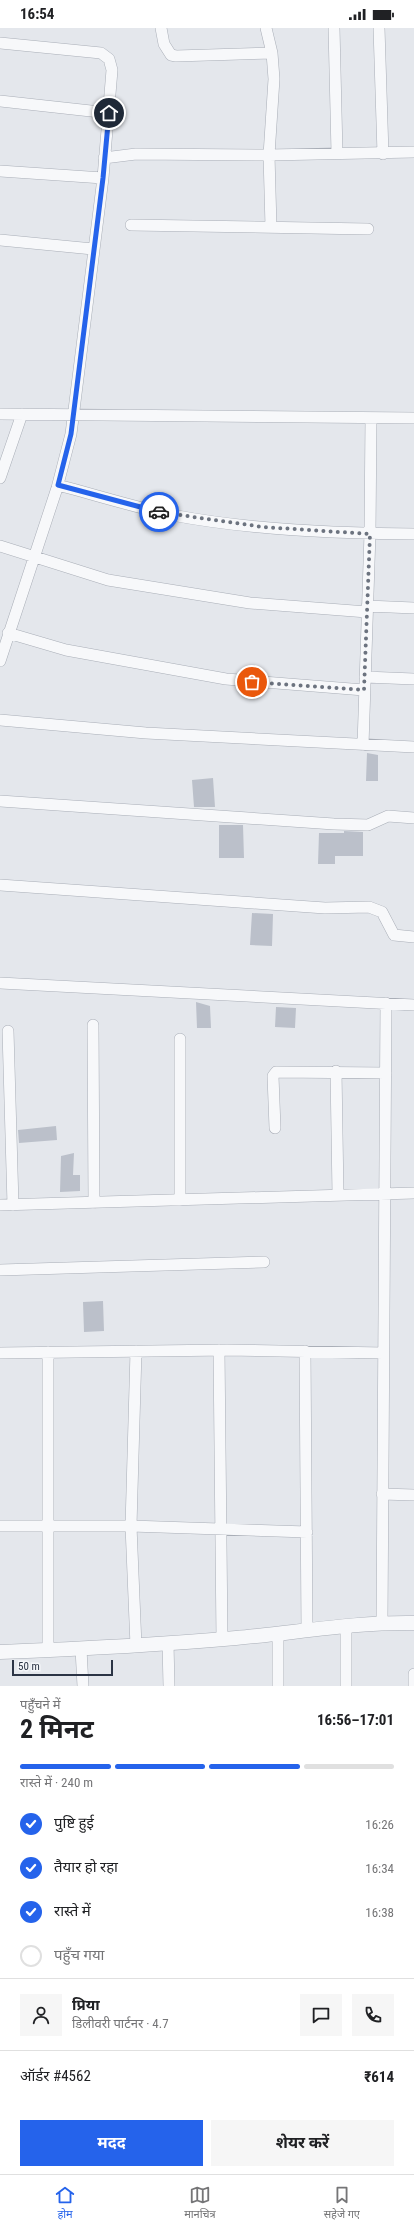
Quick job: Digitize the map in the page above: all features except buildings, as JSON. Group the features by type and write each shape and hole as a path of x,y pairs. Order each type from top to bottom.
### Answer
{"street":[{"path":"161,28 171,55 272,53"},
{"path":"266,28 272,53 274,78 269,155 271,227"},
{"path":"334,28 336,153"},
{"path":"379,28 383,154"},
{"path":"0,43 101,53 109,60 112,70 103,178 71,434 58,485 0,661"},
{"path":"0,101 109,113"},
{"path":"104,158 136,154 269,155 336,153 383,154 414,152"},
{"path":"0,172 103,178"},
{"path":"131,225 368,229"},
{"path":"0,240 93,249"},
{"path":"0,414 414,418"},
{"path":"0,478 22,414"},
{"path":"363,745 370,534 371,418"},
{"path":"58,485 173,515 263,527 370,534 414,534"},
{"path":"0,546 108,580 250,603 367,609 414,608"},
{"path":"8,633 79,653 226,679 364,690"},
{"path":"365,677 414,678"},
{"path":"0,720 146,733 414,747"},
{"path":"0,801 334,824 368,825 388,816 414,818"},
{"path":"0,885 325,908 369,907 382,912 394,934 414,937"},
{"path":"0,983 414,1005"},
{"path":"382,1622 386,1003"},
{"path":"93,1025 94,1202"},
{"path":"8,1031 13,1205"},
{"path":"180,1039 180,1200"},
{"path":"275,1128 274,1073 281,1071 336,1071 386,1073"},
{"path":"336,1071 338,1195"},
{"path":"0,1205 414,1193"},
{"path":"0,1270 264,1262"},
{"path":"0,1353 219,1350 383,1353"},
{"path":"219,1350 222,1639"},
{"path":"136,1351 131,1526 136,1646"},
{"path":"305,1351 307,1630"},
{"path":"48,1352 48,1650"},
{"path":"382,1494 414,1494"},
{"path":"0,1526 131,1526 307,1532"},
{"path":"0,1652 136,1646 278,1634 382,1622 414,1623"},
{"path":"346,1626 346,1686"},
{"path":"278,1634 278,1686"},
{"path":"168,1643 169,1686"},
{"path":"81,1649 84,1686"},
{"path":"414,1674 414,1686"}],"way so far":[{"path":"159,512 263,527 370,534 364,690 252,682"}],"route":[{"path":"109,113 103,178 79,360 71,434 58,485 159,512"}]}
